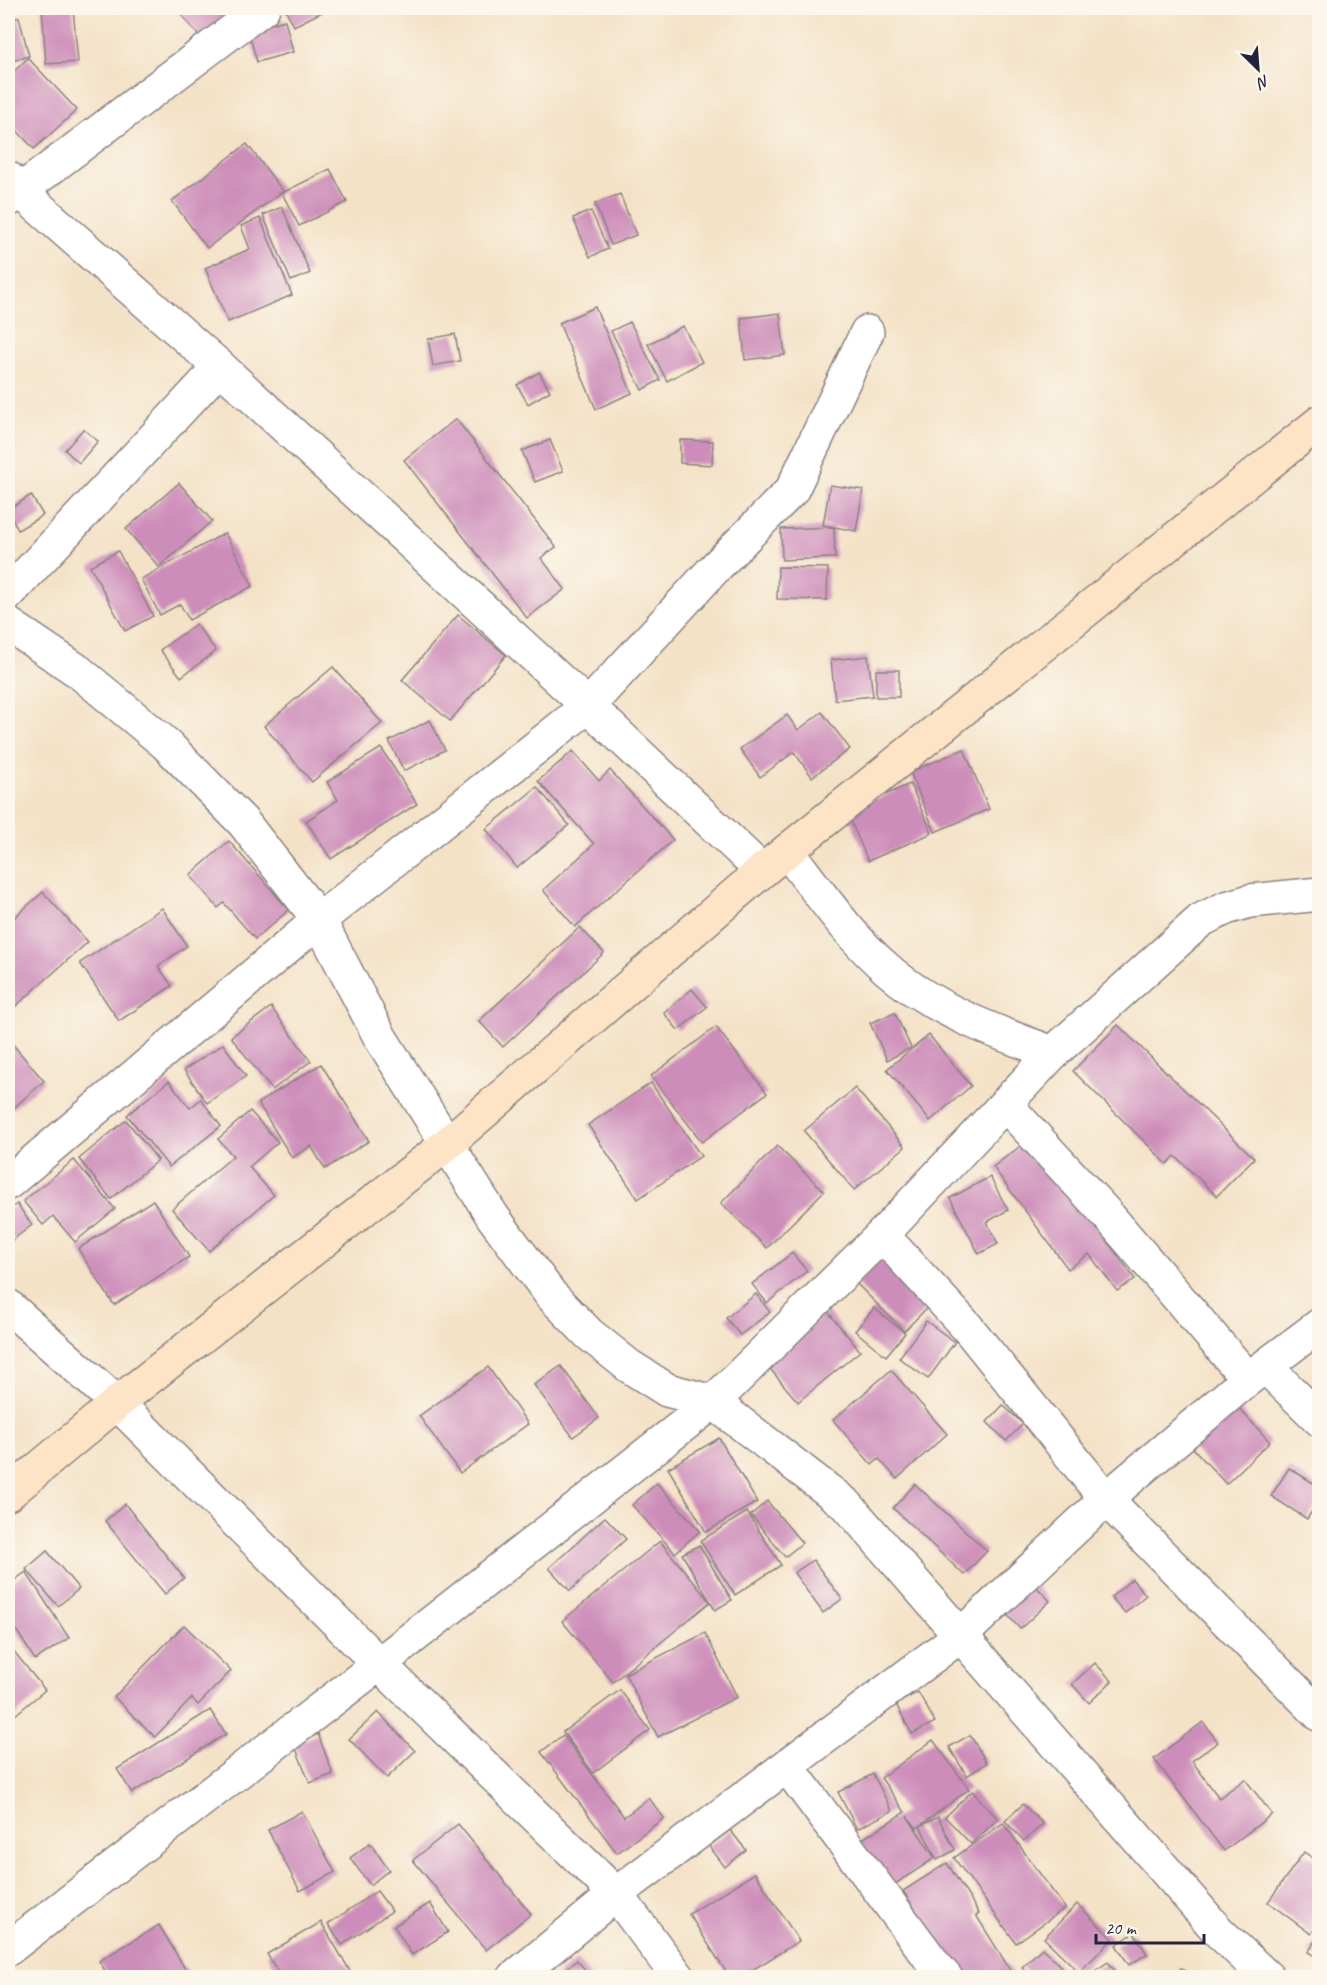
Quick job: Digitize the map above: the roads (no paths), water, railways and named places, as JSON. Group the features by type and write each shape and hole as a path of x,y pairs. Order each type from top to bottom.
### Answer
{"street":[{"path":"263,8 115,120 11,189 220,367 588,706 762,871"},
{"path":"8,1183 319,920 588,706 714,569 792,490 867,332"},
{"path":"8,594 220,367"},
{"path":"8,1494 117,1403 447,1144 762,871 1320,422"},
{"path":"8,624 78,671 166,744 243,822 319,920 380,1036 493,1217 551,1295 589,1334 629,1366 667,1390 713,1402 847,1505 1219,1932 1268,1977"},
{"path":"787,851 843,923 888,970 931,1001 1009,1037 1053,1053"},
{"path":"8,1949 379,1664 713,1402 882,1235 1053,1053 1201,920 1226,908 1250,901 1320,894"},
{"path":"1006,1105 1257,1373 1320,1420"},
{"path":"882,1235 967,1327 1106,1498 1320,1715"},
{"path":"8,1305 117,1403 379,1664 616,1894 679,1977"},
{"path":"514,1977 616,1894 960,1636 1106,1498 1257,1373 1320,1325"},
{"path":"787,1766 946,1977"}]}
